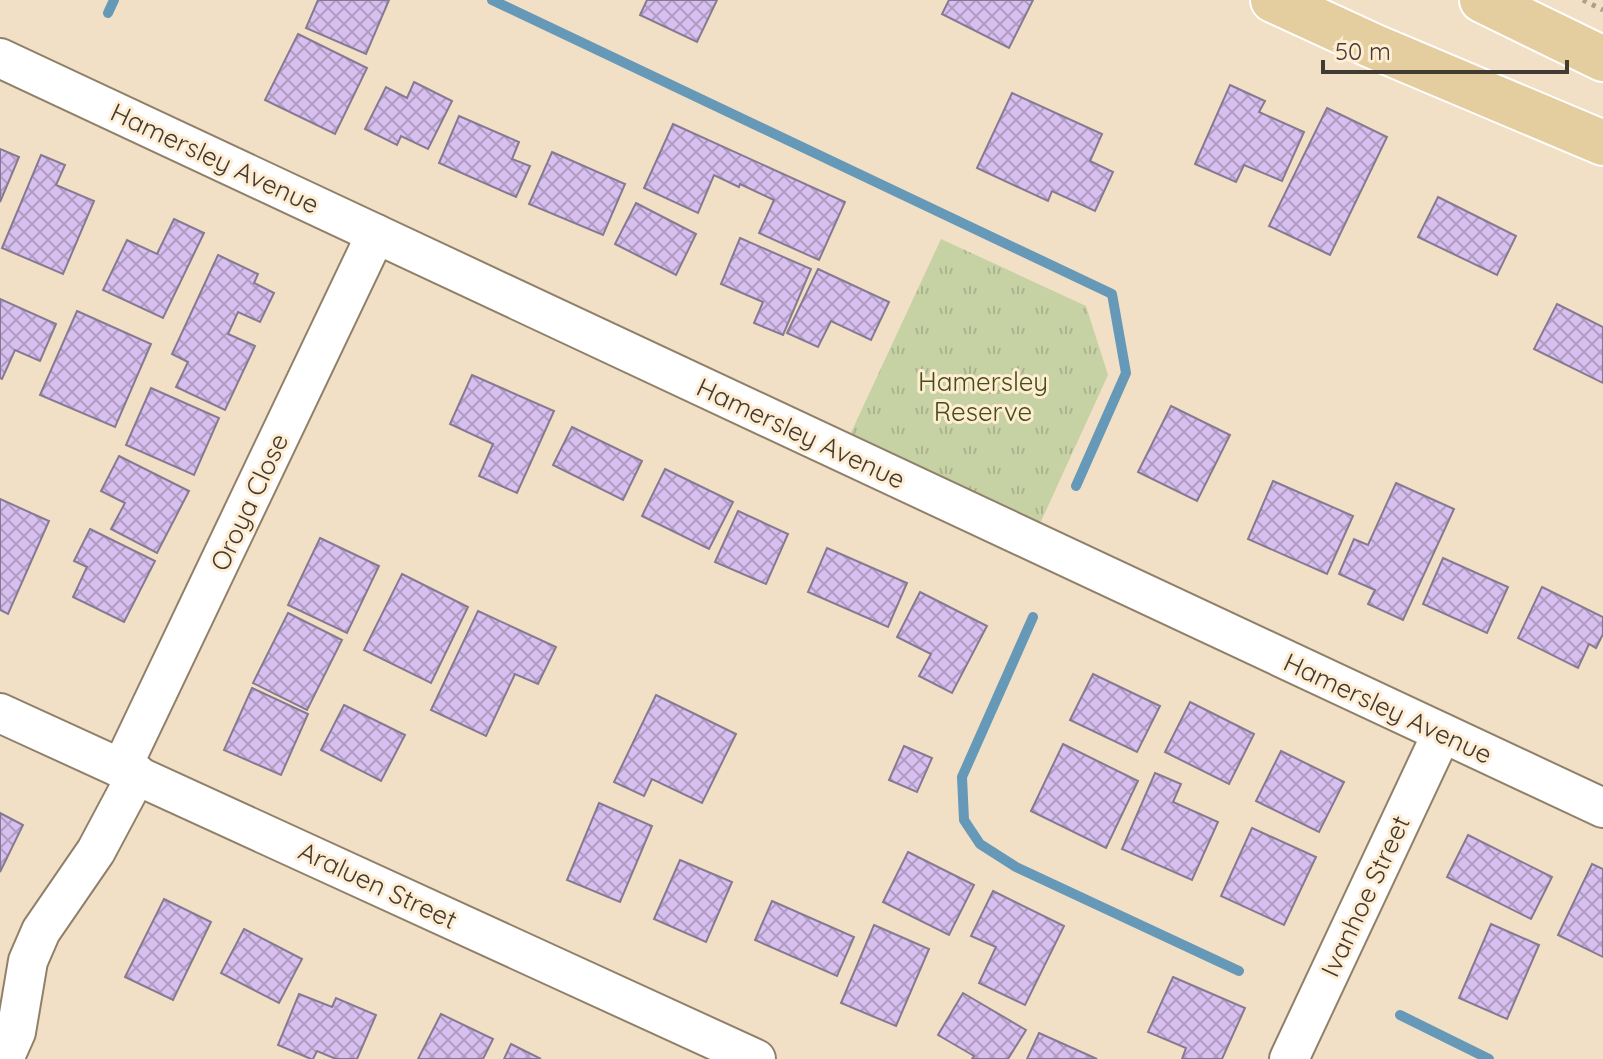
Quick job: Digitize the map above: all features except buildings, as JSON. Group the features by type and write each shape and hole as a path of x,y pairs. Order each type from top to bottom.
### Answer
{"main road":[{"path":"1273,0 1373,46 1603,143"},
{"path":"1482,0 1603,59"}],"street":[{"name":"Hamersley Avenue","path":"0,58 1603,808"},
{"name":"Oroya Close","path":"4,1059 16,1032 28,961 41,931 96,851 129,772 376,234"},
{"name":"Araluen Street","path":"0,713 756,1059"},
{"name":"Ivanhoe Street","path":"1289,1059 1442,733"}],"path":[{"path":"1583,0 1603,10"}],"green space":[{"name":"Hamersley Reserve","path":"941,239 1086,306 1108,375 1032,541 842,452"}],"waterway":[{"path":"108,13 114,0"},
{"path":"492,0 1112,294 1126,373 1076,486"},
{"path":"1033,617 962,777 964,820 980,844 1016,867 1239,971"},
{"path":"1400,1015 1489,1059"}]}
